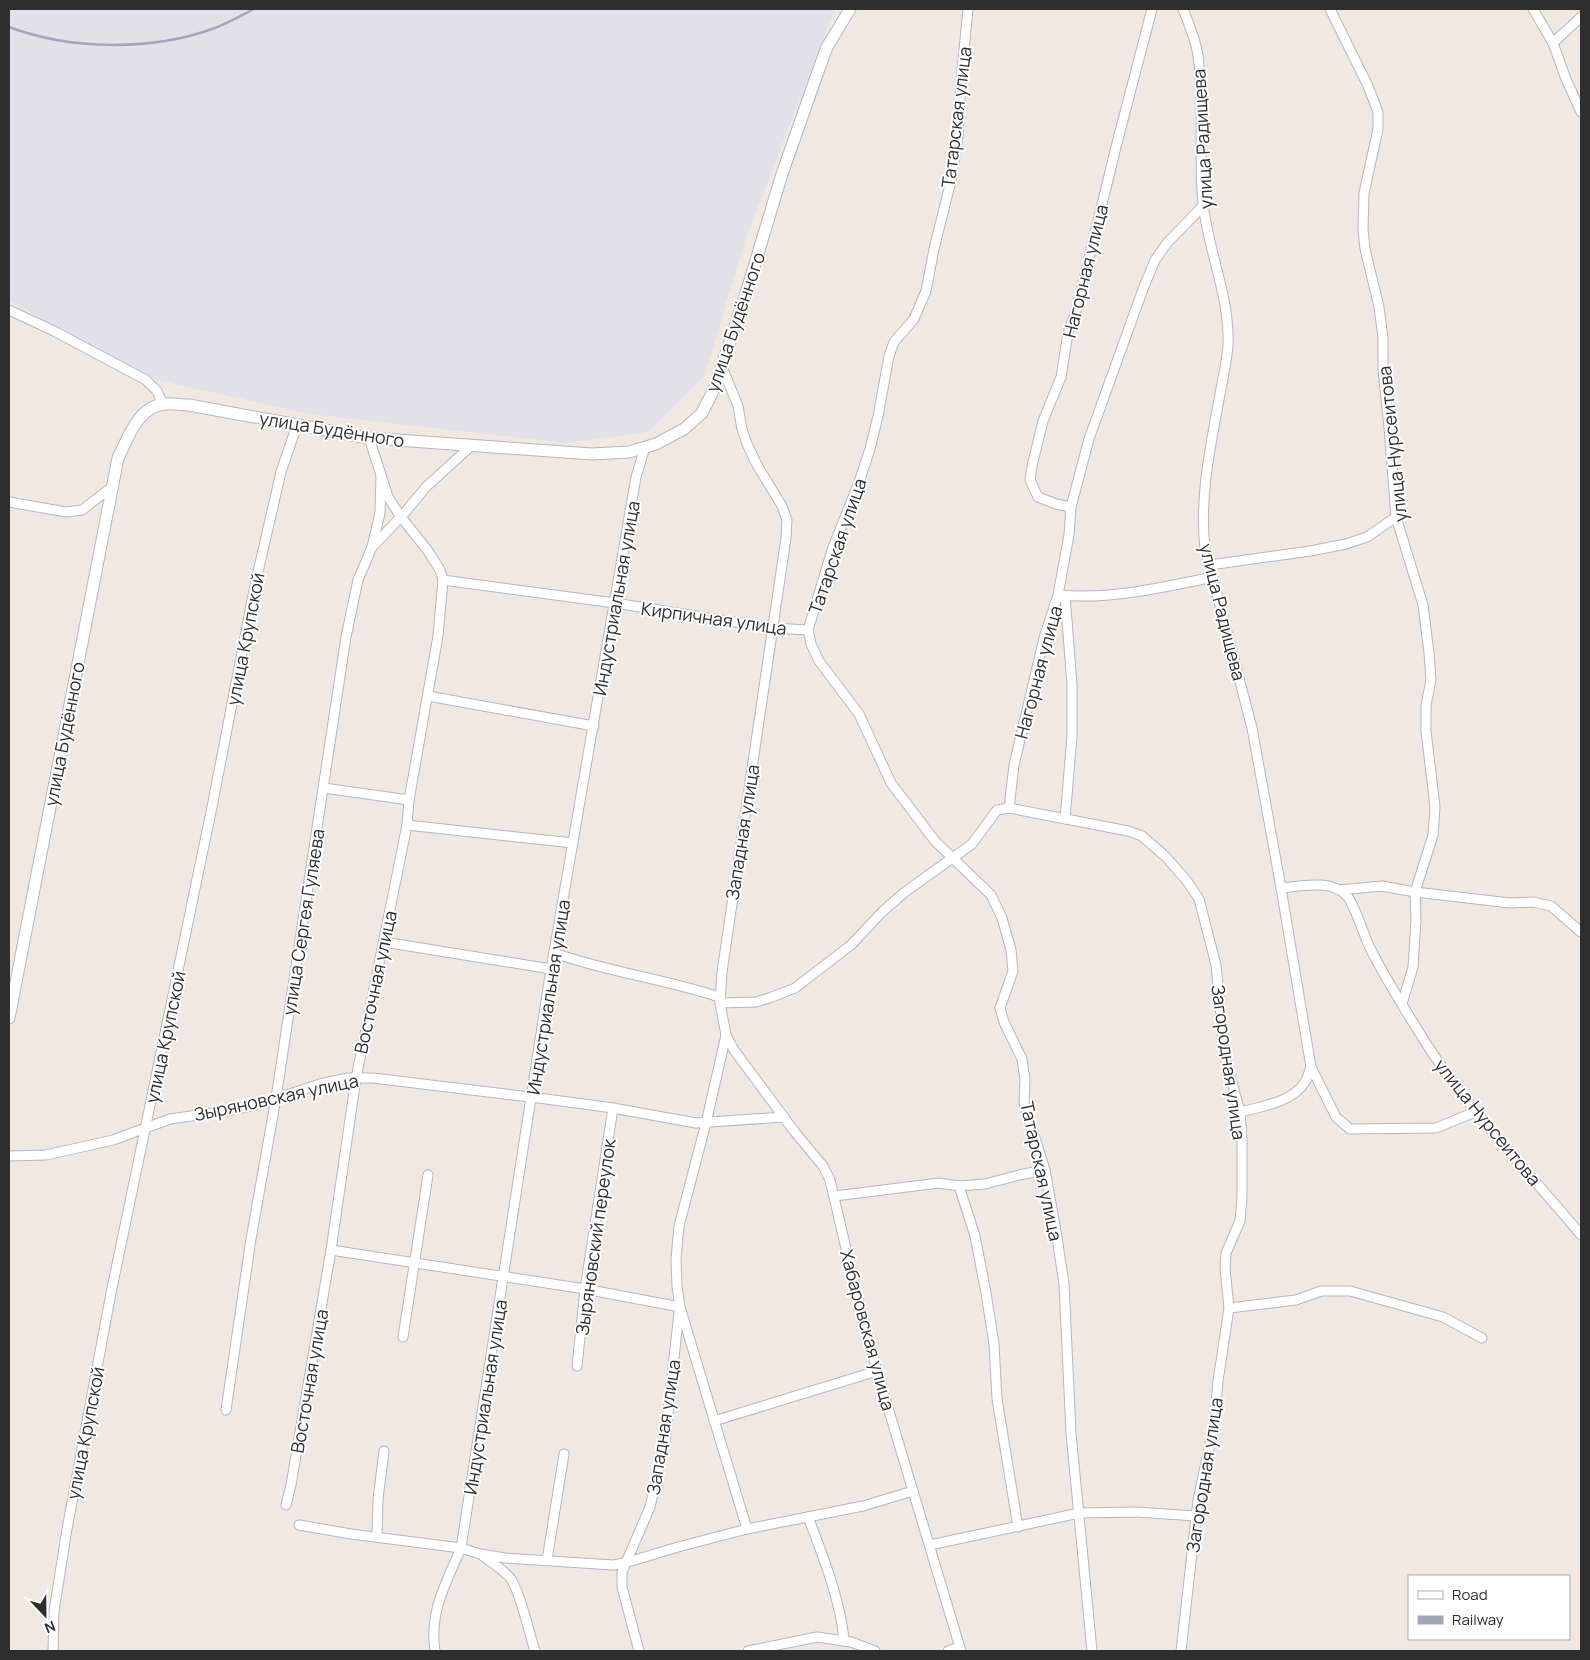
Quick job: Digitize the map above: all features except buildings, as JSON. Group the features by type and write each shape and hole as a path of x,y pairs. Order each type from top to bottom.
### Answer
{"street":[{"name":"улица Будённого","path":"9,1018 118,458 131,430 148,410 163,404 188,406 370,438 592,454 629,452 656,444 684,429 702,413 722,367 782,174 814,80 827,47 850,9"},
{"name":"Татарская улица","path":"968,9 958,137 926,291 914,319 894,342 889,356 870,449 832,550 808,630 811,644 820,661 859,714 891,783 935,841 991,895 1002,918 1009,942 1013,971 1000,1008 1004,1022 1022,1059 1025,1080 1024,1103 1045,1170 1064,1284 1071,1433 1092,1651"},
{"name":"Нагорная улица","path":"1071,507 1038,497 1030,480 1032,466 1042,421 1061,377 1068,333 1076,311 1152,9"},
{"name":"улица Радищева","path":"1183,9 1198,54 1201,93 1200,167 1203,206 1225,304 1228,344 1204,501 1203,530 1210,565 1252,728 1282,888 1311,1067 1336,1117 1350,1130 1436,1128 1475,1112"},
{"name":"улица Нурсеитова","path":"1330,9 1368,86 1378,112 1378,129 1364,193 1363,230 1365,249 1379,308 1383,338 1383,370 1390,427 1396,517 1423,605 1429,653 1430,680 1426,705 1426,731 1435,807 1433,835 1415,892 1416,920 1413,967 1402,1004"},
{"path":"1533,9 1553,42 1566,80 1581,112"},
{"path":"1553,42 1581,17"},
{"name":"Нагорная улица","path":"1009,808 1014,765 1044,638 1062,595 1071,507 1089,439 1142,289 1155,260 1168,242 1203,206"},
{"path":"9,310 54,331 146,380 157,391 163,404"},
{"name":"Западная улица","path":"722,367 738,406 747,444 757,465 782,506 786,520 786,538 726,933 720,1000 726,1036 679,1226 676,1259 680,1307 747,1529"},
{"name":"улица Крупской","path":"52,1651 54,1611 67,1529 112,1293 212,807 255,585 281,472 297,425"},
{"name":"улица Сергея Гуляева","path":"226,1410 251,1239 276,1098 346,637 358,580 372,547 380,513 380,475 370,438"},
{"path":"372,547 426,487 471,446"},
{"name":"Индустриальная улица","path":"435,1651 433,1622 442,1592 461,1548 551,969 636,477 645,447"},
{"path":"380,475 388,496 401,517 428,551 440,570 443,580"},
{"path":"9,502 66,512 82,510 113,486"},
{"path":"1210,565 1346,544 1367,537 1396,517"},
{"path":"1065,820 1072,728 1072,685 1062,595 1079,597 1106,595 1172,586 1213,577"},
{"name":"Кирпичная улица","path":"443,580 615,603 772,628 808,630"},
{"name":"Восточная улица","path":"286,1505 292,1486 331,1250 356,1078 408,825 409,800 438,636 443,580"},
{"path":"428,696 594,726"},
{"path":"324,788 409,800"},
{"path":"554,953 626,974 700,990 720,1000 756,1002 772,997 794,988 851,945 905,892 972,844 998,810 1009,808"},
{"name":"Загородная улица","path":"1009,808 1128,831 1142,836 1166,857 1187,881 1199,899 1216,965 1225,1057 1240,1112 1242,1197 1240,1221 1226,1253 1225,1268 1229,1308 1220,1362 1214,1426 1198,1500 1181,1651"},
{"path":"408,825 573,843"},
{"path":"1282,888 1314,885 1340,890 1382,886 1415,892 1510,903 1534,902 1551,906 1577,926 1581,932"},
{"name":"улица Нурсеитова","path":"1340,890 1348,897 1371,949 1441,1067 1475,1112 1581,1235"},
{"path":"384,942 551,969"},
{"name":"Хабаровская улица","path":"726,1036 734,1050 823,1166 830,1180 855,1287 878,1371 960,1649"},
{"path":"1240,1112 1275,1104 1298,1090 1305,1082 1311,1067"},
{"name":"Зыряновская улица","path":"9,1156 46,1155 112,1140 170,1119 227,1111 320,1084 348,1078 373,1078 532,1097 613,1108 696,1123 784,1117"},
{"name":"Зыряновский переулок","path":"577,1366 585,1289 613,1108"},
{"path":"835,1196 939,1183 959,1186 985,1184 1045,1170"},
{"path":"404,1337 428,1175"},
{"path":"959,1186 975,1236 986,1293 994,1344 997,1399 1018,1527"},
{"path":"331,1250 585,1289 680,1307"},
{"path":"1229,1308 1296,1300 1321,1291 1350,1291 1443,1317 1482,1338"},
{"name":"Западная улица","path":"624,1568 650,1507 665,1441 680,1307"},
{"path":"714,1421 878,1371"},
{"path":"377,1537 378,1499 384,1451"},
{"path":"547,1560 564,1454"},
{"path":"299,1525 461,1548 480,1554 505,1558 613,1565 624,1568 678,1547 747,1529 863,1506 913,1491"},
{"path":"930,1545 1079,1513 1136,1512 1196,1516"},
{"path":"808,1517 820,1547 843,1625 844,1640"},
{"path":"480,1554 511,1579 535,1651"},
{"path":"624,1568 622,1587 639,1651"},
{"path":"748,1651 817,1637 844,1640 875,1651"},
{"path":"948,1651 960,1649"}],"shaded area":[{"path":"9,9 835,9 747,235 705,375 648,432 565,443 310,414 157,380 9,301"}],"railway":[{"path":"9,27 33,35 84,44 137,44 188,36 218,27 254,9"}]}
